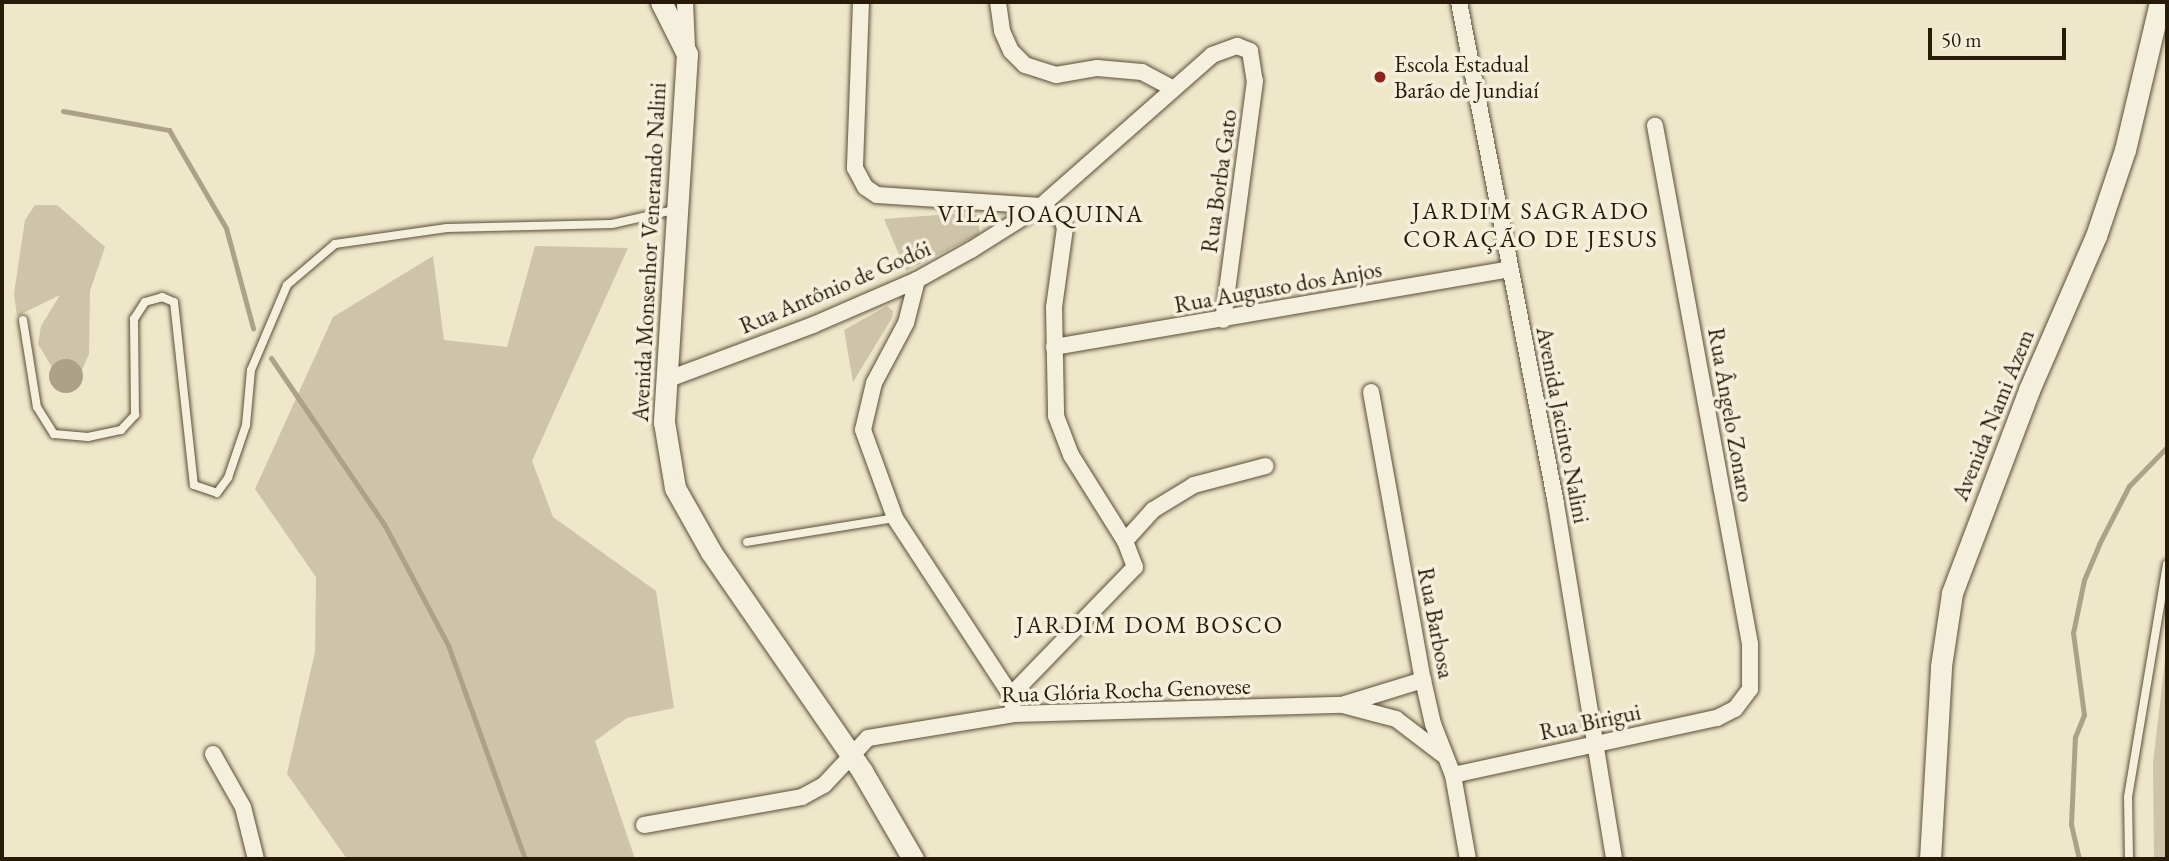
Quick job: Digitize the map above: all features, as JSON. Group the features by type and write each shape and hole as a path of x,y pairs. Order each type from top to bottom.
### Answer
{"street":[{"name":"Avenida Monsenhor Venerando Nalini","path":"661,2 687,54 666,380 667,459 687,514 850,752 913,859"},
{"path":"685,2 687,54"},
{"path":"861,2 855,168 865,187 877,195 1041,206 1062,219 1065,228 1054,307 1059,426 1071,455 1125,541 1135,567 1011,695"},
{"path":"998,2 1002,31 1011,51 1025,65 1056,75 1097,68 1142,72 1172,88"},
{"name":"Avenida Jacinto Nalini","path":"1459,2 1596,742 1614,859"},
{"name":"Avenida Nami Azem","path":"1930,859 1941,666 1952,593 2029,390 2096,236 2125,150 2160,2"},
{"name":"Rua Antônio de Godói","path":"666,380 917,280 1041,206 1172,88 1224,48 1247,48"},
{"name":"Rua Borba Gato","path":"1223,320 1255,81 1247,48"},
{"name":"Rua Ângelo Zonaro","path":"1655,126 1750,644 1750,690 1735,709"},
{"name":"Rua Augusto dos Anjos","path":"1055,347 1508,269"},
{"path":"917,280 906,323 874,383 863,430 895,517 1011,695 1014,713"},
{"name":"Rua Barbosa","path":"1371,392 1423,680 1443,754 1453,775 1468,859"},
{"path":"1125,541 1153,510 1184,490 1266,466"},
{"name":"Rua Glória Rocha Genovese","path":"644,825 802,797 824,785 850,752 868,738 1014,713 1343,705 1423,680"},
{"name":"Rua Glória Rocha Genovese","path":"1343,705 1396,719 1443,754"},
{"name":"Rua Birigui","path":"1453,775 1596,742 1696,725 1735,709"},
{"path":"213,754 243,807 256,859"}],"lane":[{"path":"23,320 37,407 54,434 88,438 121,430 135,415 134,318 145,302 162,297 174,302 194,485 217,493 228,478 246,425 251,370 287,285 335,244 447,228 612,224 677,210"},
{"path":"747,542 895,517"},
{"path":"2129,859 2128,797 2167,564"}],"shaded area":[{"path":"35,205 57,205 105,247 90,291 89,354 78,379 60,381 38,344 41,326 60,295 17,316 14,294 25,220"},
{"path":"963,213 979,215 979,234 906,271 884,219"},
{"path":"535,246 628,248 532,461 553,517 656,591 674,708 627,718 595,741 635,859 347,859 287,774 315,652 316,577 255,489 333,317 433,256 444,340 507,347"},
{"path":"887,306 893,311 892,318 853,382 844,330"},
{"path":"66,359 78,364 83,376 78,388 66,393 54,388 49,376 54,364"},
{"path":"2167,644 2167,859 2154,859 2153,763"}],"waterway":[{"path":"63,111 169,130 226,228 253,328"},
{"path":"271,358 384,524 448,645 525,859"},
{"path":"2079,859 2071,824 2075,737 2084,715 2073,633 2084,580 2129,486 2167,447"}],"place":[{"name":"Escola Estadual Barão de Jundiaí","path":"1380,77"}],"district":[{"name":"VILA JOAQUINA","path":"1041,214"},
{"name":"JARDIM SAGRADO CORAÇÃO DE JESUS","path":"1531,225"},
{"name":"JARDIM DOM BOSCO","path":"1150,625"}]}
